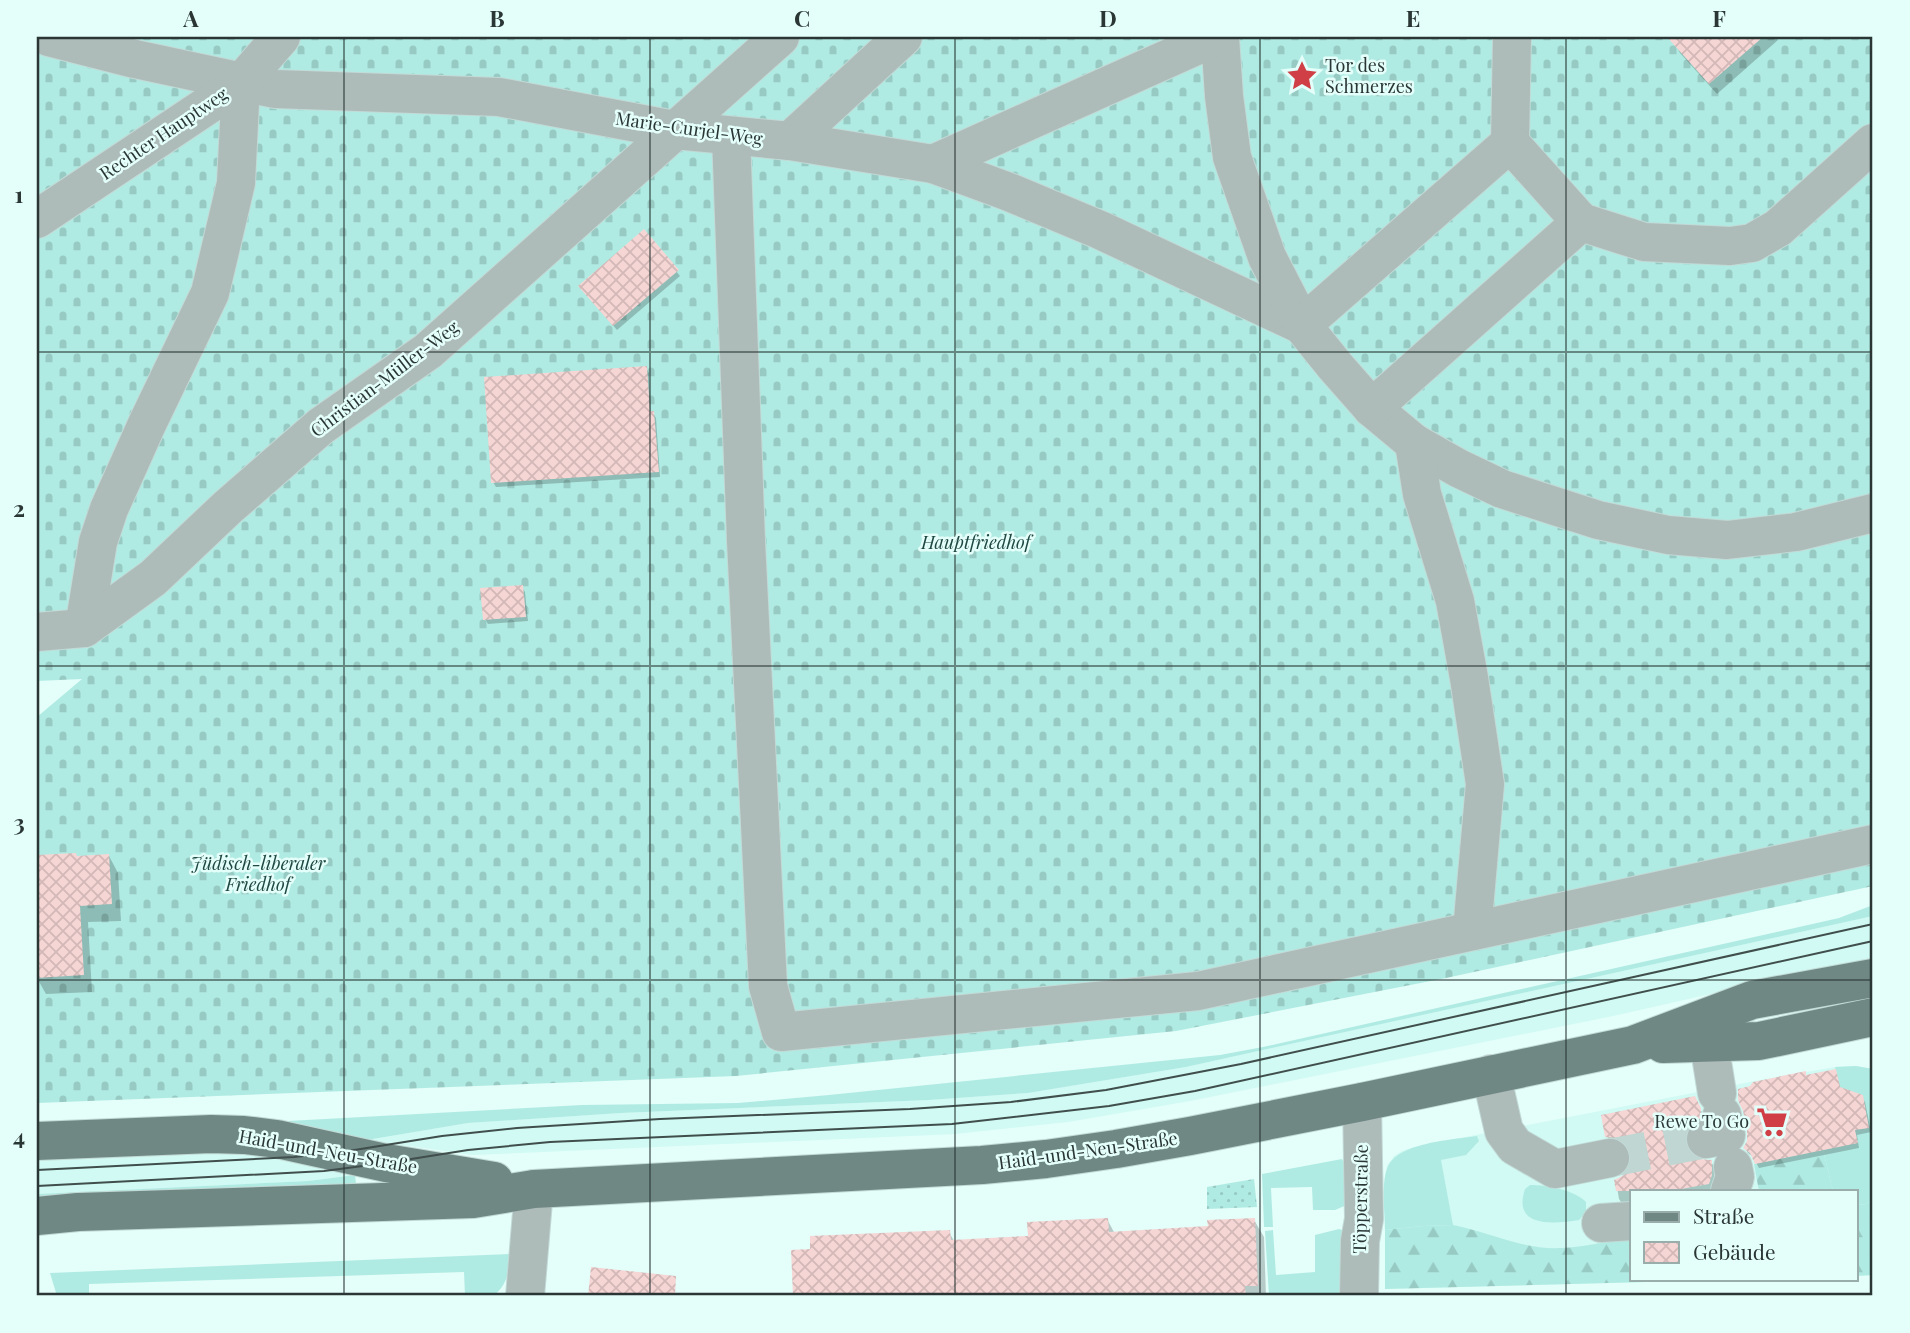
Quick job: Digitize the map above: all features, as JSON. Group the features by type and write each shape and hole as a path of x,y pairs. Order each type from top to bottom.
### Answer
{"main road":[{"name":"Haid-und-Neu-Straße","path":"37,1216 473,1199 534,1189 902,1170 1046,1159 1190,1136 1633,1045 1752,1000 1873,978"},
{"name":"Haid-und-Neu-Straße","path":"1633,1045 1759,1041 1873,1017"},
{"path":"1815,1029 1873,1038"},
{"name":"Haid-und-Neu-Straße","path":"37,1141 244,1135 277,1139 386,1163 534,1189"}],"street":[{"name":"Marie-Curjel-Weg","path":"49,37 135,60 275,89 499,97 674,131 790,141 933,164 1100,230 1302,325"},
{"name":"Rechter Hauptweg","path":"37,219 241,83 281,37"},
{"name":"Christian-Müller-Weg","path":"84,628 153,578 228,507 321,426 428,351 779,37"},
{"path":"790,141 903,37"},
{"path":"933,164 1218,37 1233,157 1267,257 1302,325 1372,408 1414,443 1458,468 1502,488 1598,520 1668,536 1727,540 1796,532 1873,513"},
{"path":"1512,37 1510,143 1581,222 1644,242 1730,246 1752,243 1778,228 1873,143"},
{"path":"37,632 84,628 99,542 109,509 210,293 236,183 241,83"},
{"path":"731,136 746,541 768,986 781,1031 1198,991 1873,844"},
{"path":"1302,325 1510,143"},
{"path":"1372,408 1581,222"},
{"path":"1414,443 1422,494 1454,601 1485,784 1472,931"},
{"path":"1709,1043 1715,1116"},
{"path":"1491,1074 1504,1131 1515,1146 1555,1169 1609,1158"},
{"name":"Töpperstraße","path":"1359,1296 1360,1241 1364,1219 1362,1102"},
{"path":"525,1296 534,1189"}],"shaded area":[{"path":"1873,916 1873,964 1768,981 1613,1016 1190,1101 1068,1122 955,1134 473,1155 367,1140 468,1123 1028,1093 1186,1067"},
{"path":"1856,1066 1873,1069 1873,1275 1857,1276 1857,1190 1630,1190 1630,1280 1720,1280 1385,1289 1385,1176 1387,1166 1394,1156 1402,1151 1835,1067"},
{"path":"201,1151 254,1152 355,1175 308,1181 37,1194 37,1157"}],"green space":[{"name":"Hauptfriedhof","path":"37,37 1873,37 1873,886 1446,978 1176,1031 736,1076 37,1103 37,717 82,679 37,681"},
{"path":"1873,905 1873,916 1186,1067 1028,1093 468,1123 367,1140 293,1125 288,1121 582,1105 738,1103 1220,1055 1839,918"},
{"path":"1856,1066 1873,1069 1873,1199 1866,1204 1857,1205 1857,1190 1833,1190 1823,1150 1851,1144 1835,1067"},
{"path":"1477,1136 1479,1141 1466,1155 1441,1160 1453,1225 1385,1230 1384,1183 1392,1160 1401,1153 1426,1144"},
{"path":"1823,1150 1833,1190 1759,1190 1754,1164"},
{"path":"1342,1159 1351,1177 1349,1204 1335,1210 1313,1210 1312,1187 1271,1188 1273,1227 1264,1227 1262,1174"},
{"path":"355,1175 357,1193 37,1204 37,1194 308,1181"},
{"path":"1254,1179 1257,1207 1207,1209 1207,1187"},
{"path":"1530,1185 1552,1187 1575,1194 1586,1202 1586,1212 1579,1220 1537,1221 1524,1211 1525,1189"},
{"path":"1873,1199 1873,1275 1857,1276 1857,1205 1866,1204"},
{"path":"1453,1225 1547,1248 1630,1237 1630,1280 1720,1280 1385,1289 1385,1230"},
{"path":"1339,1229 1345,1231 1342,1296 1269,1296 1265,1231 1273,1230 1276,1275 1315,1272 1315,1235"},
{"path":"510,1254 507,1277 493,1296 465,1296 464,1272 89,1284 89,1296 57,1296 50,1273"}],"building":[{"path":"1667,37 1763,37 1709,84"},
{"path":"644,229 679,270 613,326 578,286"},
{"path":"647,366 659,472 491,483 484,377"},
{"path":"523,585 526,617 483,620 480,588"},
{"path":"76,853 77,856 109,854 112,904 80,906 84,975 37,978 37,855"},
{"path":"1836,1069 1840,1087 1863,1095 1869,1128 1855,1130 1858,1143 1755,1164 1750,1153 1743,1148 1747,1141 1747,1131 1738,1100 1738,1089 1750,1086 1753,1082 1806,1071 1806,1075"},
{"path":"1695,1096 1701,1108 1701,1118 1691,1123 1684,1143 1689,1153 1698,1159 1712,1160 1709,1184 1676,1190 1616,1191 1614,1180 1624,1175 1630,1166 1631,1153 1627,1144 1618,1138 1605,1137 1601,1115"},
{"path":"1108,1218 1109,1232 1208,1226 1207,1220 1255,1218 1258,1286 1245,1286 1246,1296 793,1296 791,1250 810,1249 810,1236 950,1230 951,1240 1028,1236 1027,1222"},
{"path":"591,1267 676,1276 675,1296 588,1296"}],"tunnel":[{"path":"1610,1158 1706,1139"}],"tram line":[{"path":"37,1170 294,1157 517,1128 910,1109 1011,1102 1106,1090 1241,1064 1873,924"},
{"path":"37,1186 324,1171 468,1150 550,1142 952,1124 1109,1106 1195,1091 1873,941"}],"place":[{"name":"Tor des Schmerzes","path":"1302,76"},
{"name":"Rewe To Go","path":"1772,1122"}],"park label":[{"name":"Jüdisch-liberaler Friedhof","path":"258,874"}]}
